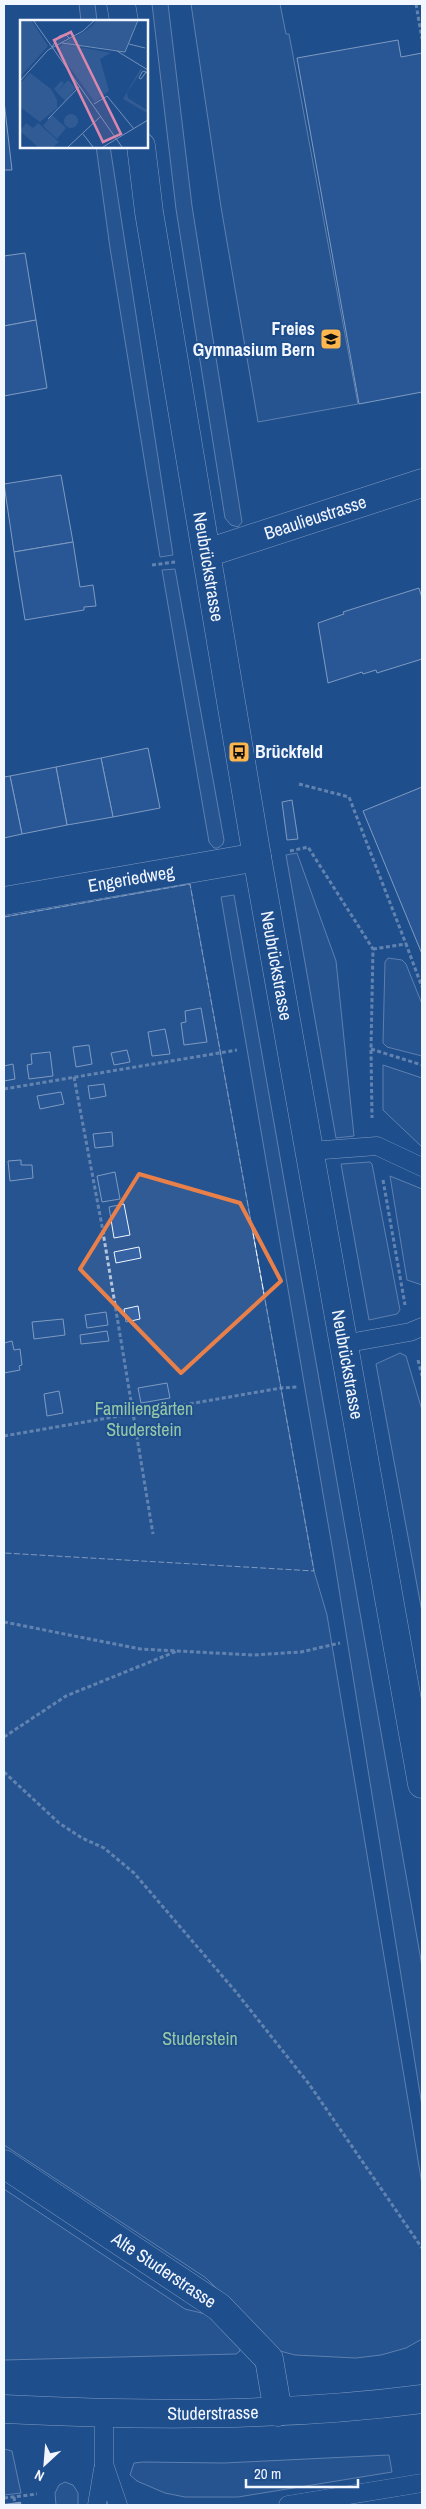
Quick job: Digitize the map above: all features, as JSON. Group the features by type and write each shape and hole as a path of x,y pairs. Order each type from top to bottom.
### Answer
{"street":[{"path":"121,4 124,20"},
{"name":"Neubrückstrasse","path":"141,148 149,212 258,857 422,1784"},
{"name":"Beaulieustrasse","path":"207,553 422,483"},
{"name":"Engeriedweg","path":"4,901 258,857"},
{"name":"Alte Studerstrasse","path":"4,2164 219,2307 269,2359 278,2412"},
{"name":"Studerstrasse","path":"4,2410 278,2412 422,2399"}],"lane":[{"path":"310,1151 377,1146 422,1167"},
{"path":"343,1344 416,1330"},
{"path":"96,2505 104,2464 104,2412"},
{"path":"104,2464 118,2505"},
{"path":"288,2505 422,2483"}],"path":[{"path":"416,4 422,39"},
{"path":"152,565 180,561"},
{"path":"299,784 349,797 422,987"},
{"path":"258,857 308,847 373,949 370,1049 372,1121 416,1330"},
{"path":"373,949 406,944"},
{"path":"370,1049 422,1065"},
{"path":"4,1089 237,1050"},
{"path":"74,1078 102,1226 153,1534"},
{"path":"4,1436 297,1387"},
{"path":"4,1622 140,1649 253,1655 301,1652 340,1644"},
{"path":"4,1737 66,1696 178,1650"},
{"path":"4,1772 59,1823 82,1838 104,1848 134,1873 236,1992 309,2084 422,2248"},
{"path":"4,2498 37,2494"},
{"path":"14,2497 15,2505"}],"highlighted area":[{"path":"139,1174 240,1203 281,1281 181,1373 80,1269"}],"shaded area":[{"path":"79,4 95,4 97,20 81,20"},
{"path":"152,4 168,4 192,206 242,522 238,527 231,525 225,518 176,209"},
{"path":"191,4 280,4 286,34 289,34 358,404 258,422 221,207"},
{"path":"96,148 110,148 173,555 160,557 110,248"},
{"path":"175,569 224,840 223,844 218,848 214,848 209,842 162,570"},
{"path":"297,853 336,961 354,1136 336,1138 286,855"},
{"name":"Studerstein","path":"190,884 314,1571 327,1615 422,2184 422,2339 406,2348 381,2355 356,2358 295,2355 280,2351 206,2278 4,2145 4,917"},
{"path":"234,895 422,1966 422,2106 334,1558 221,897"},
{"path":"388,958 402,960 406,964 422,1004 422,1056 387,1047 383,1043 385,962"},
{"path":"383,1065 422,1078 422,1147 383,1110"},
{"path":"370,1162 372,1164 400,1310 397,1314 369,1320 341,1164"},
{"path":"390,1176 422,1189 422,1285 407,1280"},
{"path":"400,1353 406,1356 422,1410 422,1612 376,1364"},
{"path":"4,2189 185,2309 218,2317 239,2342 240,2351 236,2354 4,2360"},
{"path":"4,2449 12,2451 21,2493 4,2495"},
{"path":"389,2455 392,2472 238,2497 185,2497 165,2493 137,2481 130,2475 134,2463 143,2462 224,2463"},
{"path":"65,2482 73,2485 78,2493 78,2505 56,2505 55,2493 59,2485"}],"building":[{"path":"398,40 401,57 422,53 422,392 359,404 297,58"},
{"path":"4,101 12,170 4,170"},
{"path":"25,253 36,320 4,326 4,256"},
{"path":"36,320 47,388 4,396 4,326"},
{"path":"61,475 73,542 14,552 4,484"},
{"path":"73,542 80,587 93,585 96,606 84,607 84,610 25,620 14,552"},
{"path":"419,588 422,598 422,659 377,673 376,670 363,674 362,672 328,683 318,623 344,614 343,612"},
{"path":"148,748 160,808 113,817 101,758"},
{"path":"101,758 113,817 67,825 56,767"},
{"path":"56,767 67,825 22,834 10,776"},
{"path":"10,776 22,834 4,838 4,777"},
{"path":"422,787 422,954 363,811"},
{"path":"292,800 298,839 287,840 282,802"},
{"path":"201,1008 207,1042 184,1045 181,1023 186,1022 185,1011"},
{"path":"165,1029 170,1054 152,1056 148,1032"},
{"path":"89,1045 92,1064 76,1067 73,1047"},
{"path":"127,1050 130,1062 114,1065 111,1053"},
{"path":"50,1052 53,1076 29,1079 27,1065 32,1064 31,1054"},
{"path":"13,1064 15,1079 4,1081 4,1066"},
{"path":"104,1084 106,1096 90,1099 88,1086"},
{"path":"61,1092 64,1104 40,1109 37,1096"},
{"path":"112,1132 113,1146 95,1148 93,1134"},
{"path":"21,1160 21,1165 32,1165 33,1178 10,1181 8,1161"},
{"path":"115,1172 120,1199 102,1202 97,1176"},
{"path":"124,1204 130,1235 114,1238 109,1207"},
{"path":"139,1247 141,1258 116,1263 114,1252"},
{"path":"138,1306 140,1319 126,1322 124,1309"},
{"path":"106,1312 108,1325 87,1328 85,1315"},
{"path":"63,1319 65,1335 34,1339 32,1322"},
{"path":"107,1331 109,1341 81,1344 80,1335"},
{"path":"12,1341 14,1350 20,1349 22,1365 19,1366 20,1370 4,1373 4,1343"},
{"path":"167,1383 170,1398 141,1403 138,1388"},
{"path":"59,1391 63,1413 47,1416 44,1394"}],"fence":[{"path":"4,917 190,884 314,1571 4,1553"}],"wall":[{"path":"5,2505 20,2503 20,2505"}],"place":[{"name":"Freies Gymnasium Bern","path":"331,339"},
{"name":"Brückfeld","path":"239,752"}],"park label":[{"name":"Familiengärten Studerstein","path":"144,1419"}]}
